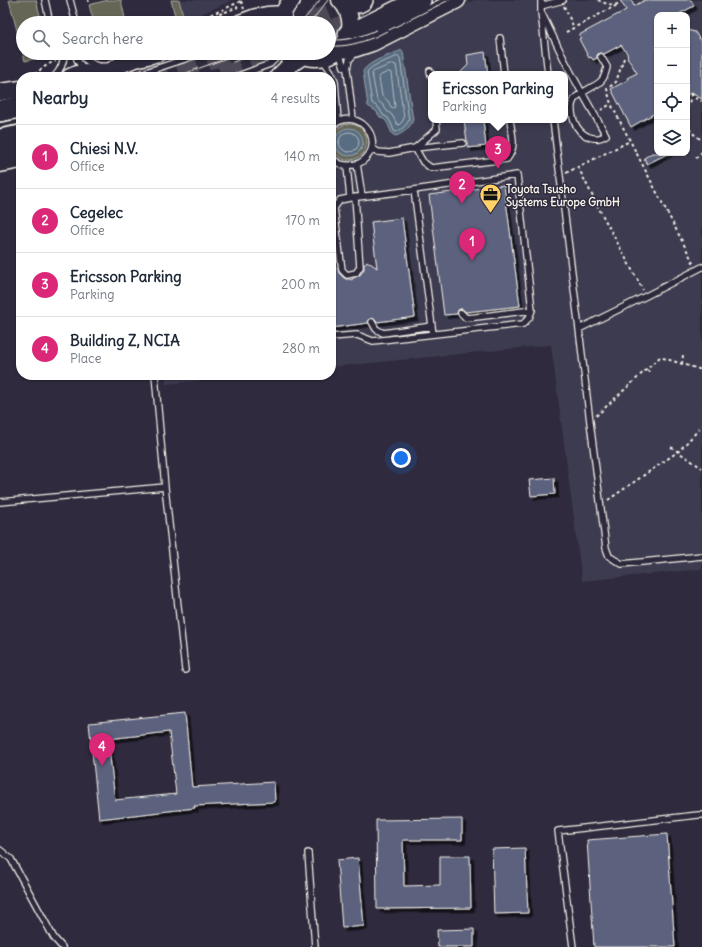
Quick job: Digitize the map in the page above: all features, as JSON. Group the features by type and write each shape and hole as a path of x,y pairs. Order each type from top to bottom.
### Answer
{"highway":[{"path":"356,4 396,0"},
{"path":"346,45 362,29 420,0"},
{"path":"0,111 16,97"},
{"path":"0,140 16,137"}],"main road":[{"path":"0,153 16,150"}],"street":[{"path":"283,16 284,10 292,0"},
{"path":"336,51 346,45 372,44 457,0"},
{"path":"346,45 350,29 350,18 346,8 356,4"},
{"path":"262,16 278,16"},
{"path":"111,72 127,62 134,60"},
{"path":"283,72 296,60"},
{"path":"315,60 326,64 328,60"},
{"path":"0,92 16,93"},
{"path":"0,164 16,161"}],"lane":[{"path":"45,0 48,16"},
{"path":"70,0 74,16"},
{"path":"541,6 562,0"},
{"path":"541,6 548,71"},
{"path":"541,6 564,60 583,92 606,135 601,138 595,138 585,135 576,126 572,111 572,102 576,96 583,92 602,80 605,74 606,66 601,57"},
{"path":"500,38 504,71"},
{"path":"346,45 344,67 347,69"},
{"path":"346,45 350,60 347,69 353,119"},
{"path":"59,72 63,60"},
{"path":"77,60 82,66 95,72"},
{"path":"86,60 100,67 127,62"},
{"path":"146,72 182,60"},
{"path":"248,72 270,64 274,60"},
{"path":"326,64 330,72"},
{"path":"336,94 338,121 353,119 360,122 366,126 372,140 372,148 368,156 363,161 347,166 336,161"},
{"path":"415,148 437,129 436,123"},
{"path":"415,148 423,162 431,168 507,159 514,144 510,123"},
{"path":"553,123 606,548 609,556 622,564 702,556"},
{"path":"372,148 378,152 389,153 415,148 463,143"},
{"path":"357,164 362,196"},
{"path":"336,224 342,270 347,275 356,273 360,267 353,197 347,166"},
{"path":"336,205 340,200 353,197 517,175 532,310 529,318 523,324 373,341 357,335 336,337"},
{"path":"414,190 433,334"},
{"path":"579,329 700,268"},
{"path":"461,313 466,318 532,310"},
{"path":"372,322 376,329 383,332 432,326"},
{"path":"154,380 185,670"},
{"path":"0,502 165,487"},
{"path":"573,947 558,831 698,814 702,815"},
{"path":"0,850 12,859 54,938 62,947"},
{"path":"308,853 315,947"},
{"path":"54,938 54,947"}],"path":[{"path":"207,16 243,0"},
{"path":"562,0 574,28"},
{"path":"566,32 620,4 604,4 598,0"},
{"path":"215,16 238,7"},
{"path":"624,58 616,82 607,89 611,104 700,268"},
{"path":"317,72 326,64"},
{"path":"690,101 692,97 691,92 695,98 702,101"},
{"path":"594,114 611,104"},
{"path":"690,130 694,135 702,140"},
{"path":"560,174 567,173 630,141"},
{"path":"696,158 702,152"},
{"path":"578,167 646,296"},
{"path":"682,364 683,355"},
{"path":"590,422 660,357 702,370"},
{"path":"646,370 651,374"},
{"path":"600,505 679,452 702,426"},
{"path":"671,447 702,468"}],"shaded area":[{"path":"179,0 233,0 196,16 184,16"},
{"path":"474,0 702,0 702,569 582,581 551,345 336,366 336,72 325,72 421,30"},
{"path":"166,380 206,380 166,384"}],"green space":[{"path":"9,0 36,0 40,16 16,16 16,27"},
{"path":"108,0 121,0 124,16 92,16 89,5"},
{"path":"171,0 179,0 183,16 175,16"},
{"path":"346,124 355,125 361,128 365,133 367,143 365,151 362,155 349,160 342,159 336,154 336,136 336,131","holes":["349,129 358,134 363,143 359,152 351,156 339,152 336,136 339,133"]}],"water":[{"path":"402,50 413,120 406,130 396,136 392,134 385,120 380,117 376,111 368,106 363,71 370,64 381,58"},
{"path":"344,129 354,129 359,132 362,137 362,147 359,152 354,155 344,155 339,152 336,147 336,137 339,132"}],"building":[{"path":"620,0 631,0 634,6 645,0 691,0 694,6 683,12 654,12 654,114 631,127 611,89 628,80 627,78 637,73 628,59 627,53 621,45 604,54 599,53 597,58 593,60 591,57 589,58 579,39 581,38 579,35 626,10"},
{"path":"690,31 695,32 702,43 702,99 691,93"},
{"path":"485,52 488,71 462,71 468,65 467,55"},
{"path":"464,123 483,123 486,146 468,148"},
{"path":"652,153 654,153 654,156 663,156 647,164 644,158"},
{"path":"504,185 520,306 466,312 460,309 458,310 457,314 444,315 429,195"},
{"path":"402,218 415,317 377,322 372,318 368,323 336,327 336,268 344,278 352,280 360,275 367,261 377,268 371,222"},
{"path":"554,478 555,494 531,496 529,480"},
{"path":"185,713 192,787 274,782 275,802 194,806 195,808 99,819 89,723","holes":["169,732 176,794 115,800 108,739"]},
{"path":"462,819 462,840 403,840 404,886 440,885 440,856 470,856 471,908 377,909 376,820"},
{"path":"667,834 675,947 594,947 587,840"},
{"path":"525,848 528,913 494,914 492,849"},
{"path":"358,858 364,926 342,928 337,860"},
{"path":"474,929 474,947 438,947 437,930"}],"tunnel":[{"path":"326,16 358,2"},
{"path":"336,29 364,16"},
{"path":"164,72 205,60"},
{"path":"234,72 264,60"}],"tram line":[{"path":"307,16 320,0"},
{"path":"315,16 328,0"},
{"path":"336,46 353,44 375,37 449,0"},
{"path":"336,40 353,38 376,30"},
{"path":"189,72 222,60"},
{"path":"233,62 239,60"},
{"path":"0,122 16,119"},
{"path":"0,128 16,125"}],"place":[{"name":"Ericsson Parking","path":"498,169"},
{"name":"Cegelec","path":"462,204"},
{"name":"Toyota Tsusho Systems Europe GmbH","path":"490,214"},
{"name":"Chiesi N.V.","path":"472,261"},
{"name":"Building Z, NCIA","path":"102,766"}]}
